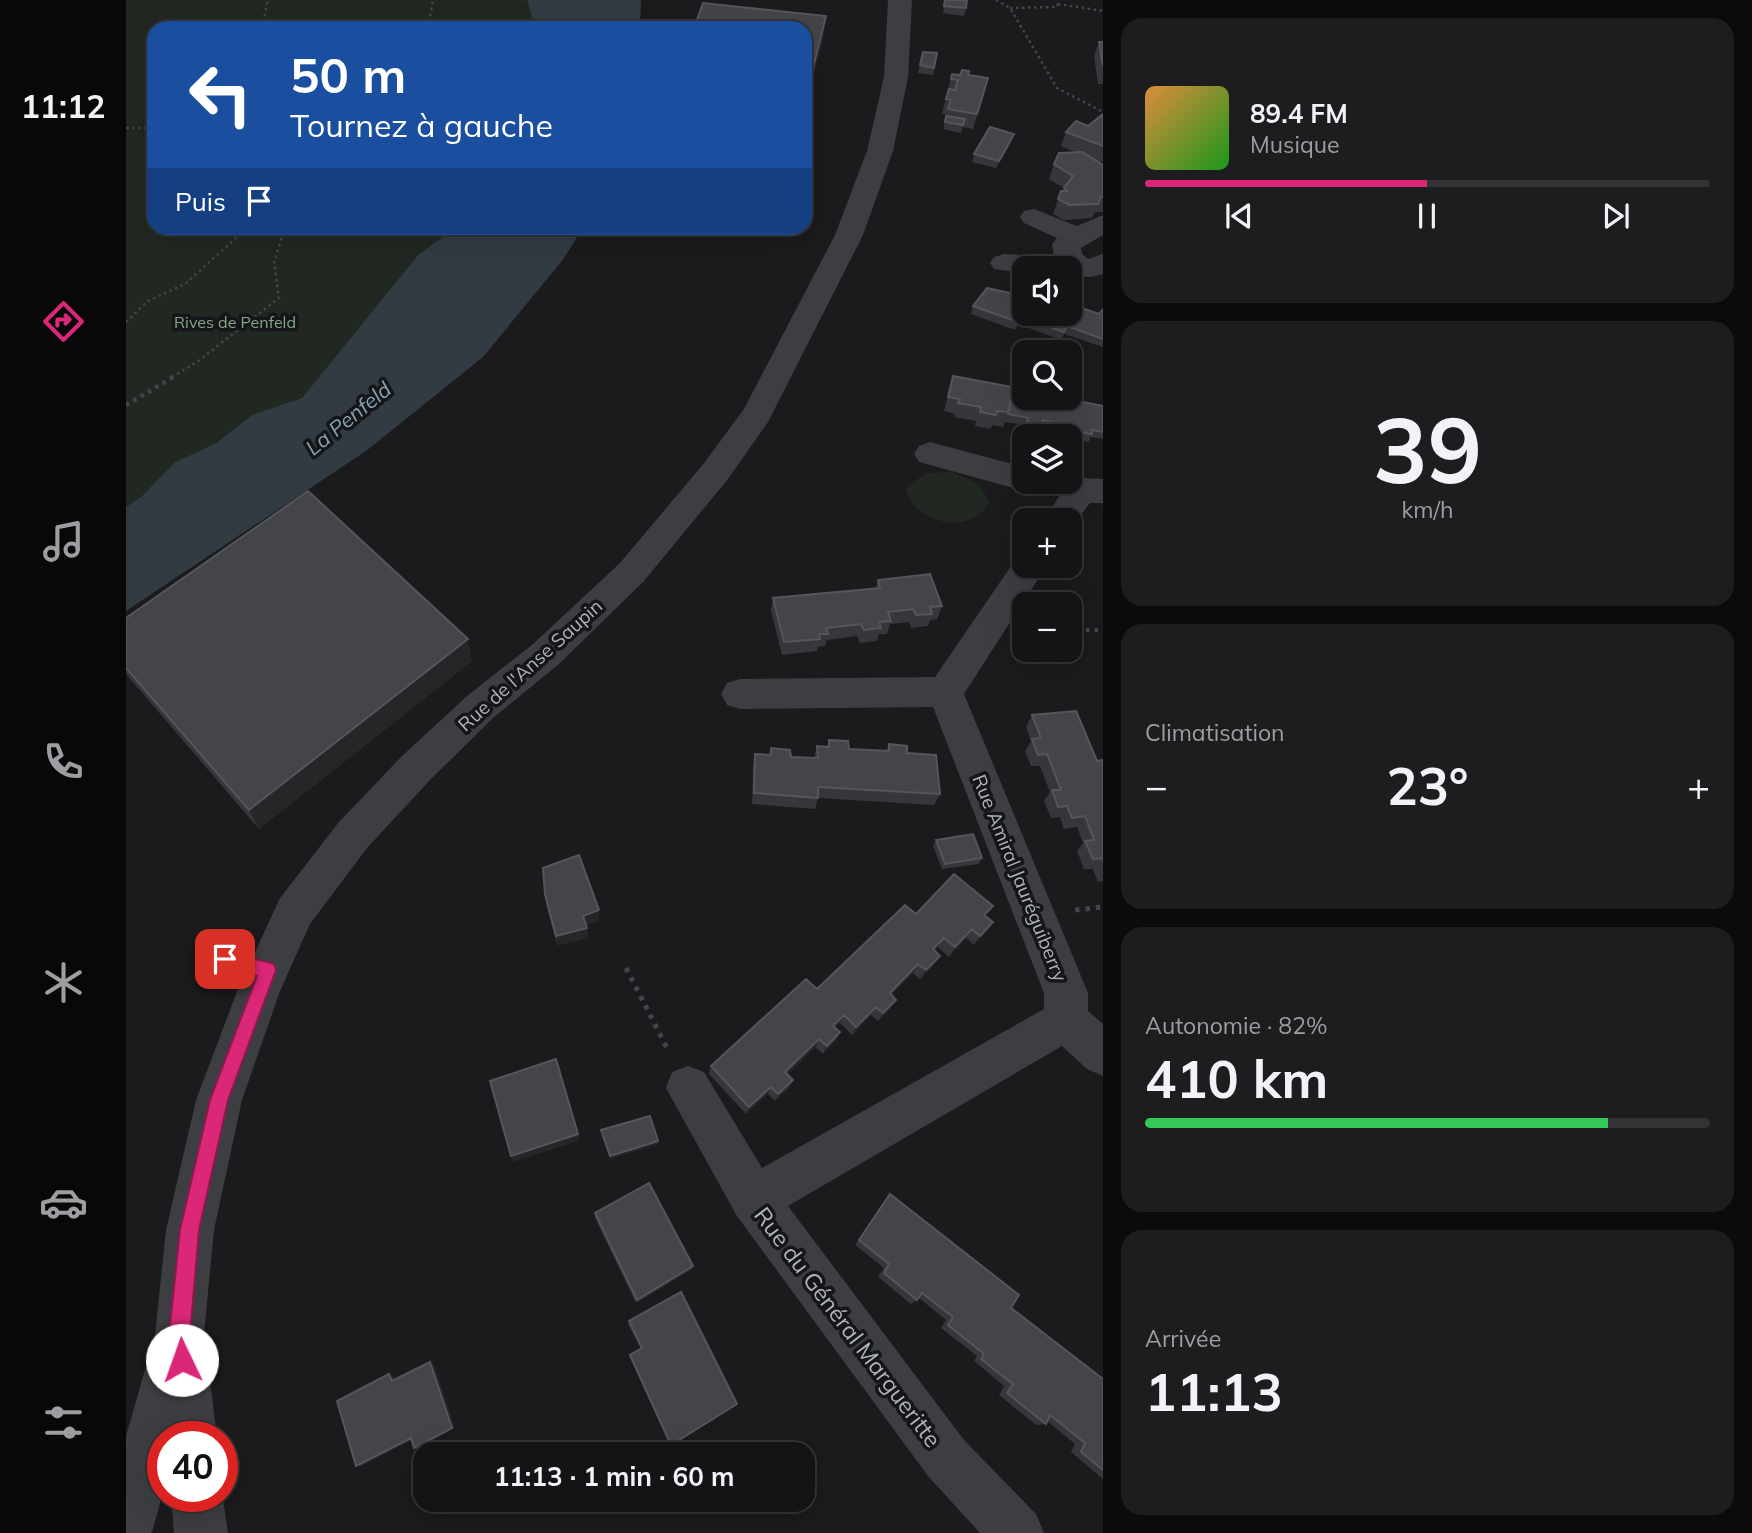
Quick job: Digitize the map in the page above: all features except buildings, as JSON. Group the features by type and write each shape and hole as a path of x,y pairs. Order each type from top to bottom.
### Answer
{"street":[{"name":"Rue de l'Anse Saupin","path":"126,1529 180,1335 190,1230 219,1100 267,970 295,911 354,835 416,768 480,707 546,654 632,572 716,471 757,414 849,235 880,151 896,77 900,0"},
{"path":"1034,217 1091,230"},
{"path":"1091,230 1066,244 1068,258 1092,265"},
{"path":"1004,263 1092,265"},
{"path":"930,454 1012,476"},
{"path":"1073,508 1092,490"},
{"path":"740,694 946,692 1021,578"},
{"name":"Rue Amiral Jauréguiberry","path":"946,692 1066,993 1066,1020"},
{"path":"1066,1020 1103,1054"},
{"name":"Rue du Général Margueritte","path":"1017,1533 946,1458 754,1199 1066,1020"},
{"path":"688,1088 754,1199"},
{"name":"Rue de l'Anse Saupin","path":"180,1335 189,1421"},
{"path":"199,1512 201,1533"}],"lane":[{"path":"225,959 267,970"}],"path":[{"path":"264,21 268,0"},
{"path":"429,21 433,0"},
{"path":"996,0 1010,8 1057,88 1103,112"},
{"path":"1010,8 1056,7 1058,2 1103,11"},
{"path":"126,128 147,128"},
{"path":"126,322 148,301 185,284 208,267 240,235"},
{"path":"126,405 197,362 279,298 273,274 276,244 281,235"},
{"path":"1082,630 1103,630"},
{"path":"626,968 688,1088"}],"green space":[{"name":"Rives de Penfeld","path":"126,0 527,0 533,21 147,21 147,235 445,235 418,255 302,398 252,415 216,443 174,463 142,496 126,507"},
{"path":"951,472 974,483 983,491 989,503 980,514 969,520 943,521 930,517 919,510 906,488 926,473"}],"water":[{"path":"527,0 641,0 640,21 533,21"},
{"name":"La Penfeld","path":"445,235 579,235 562,261 483,357 366,451 126,611 126,507 142,496 174,463 216,443 252,415 302,398 418,255"}],"route":[{"path":"182,1360 180,1335 190,1230 219,1100 267,970 225,959"}]}
